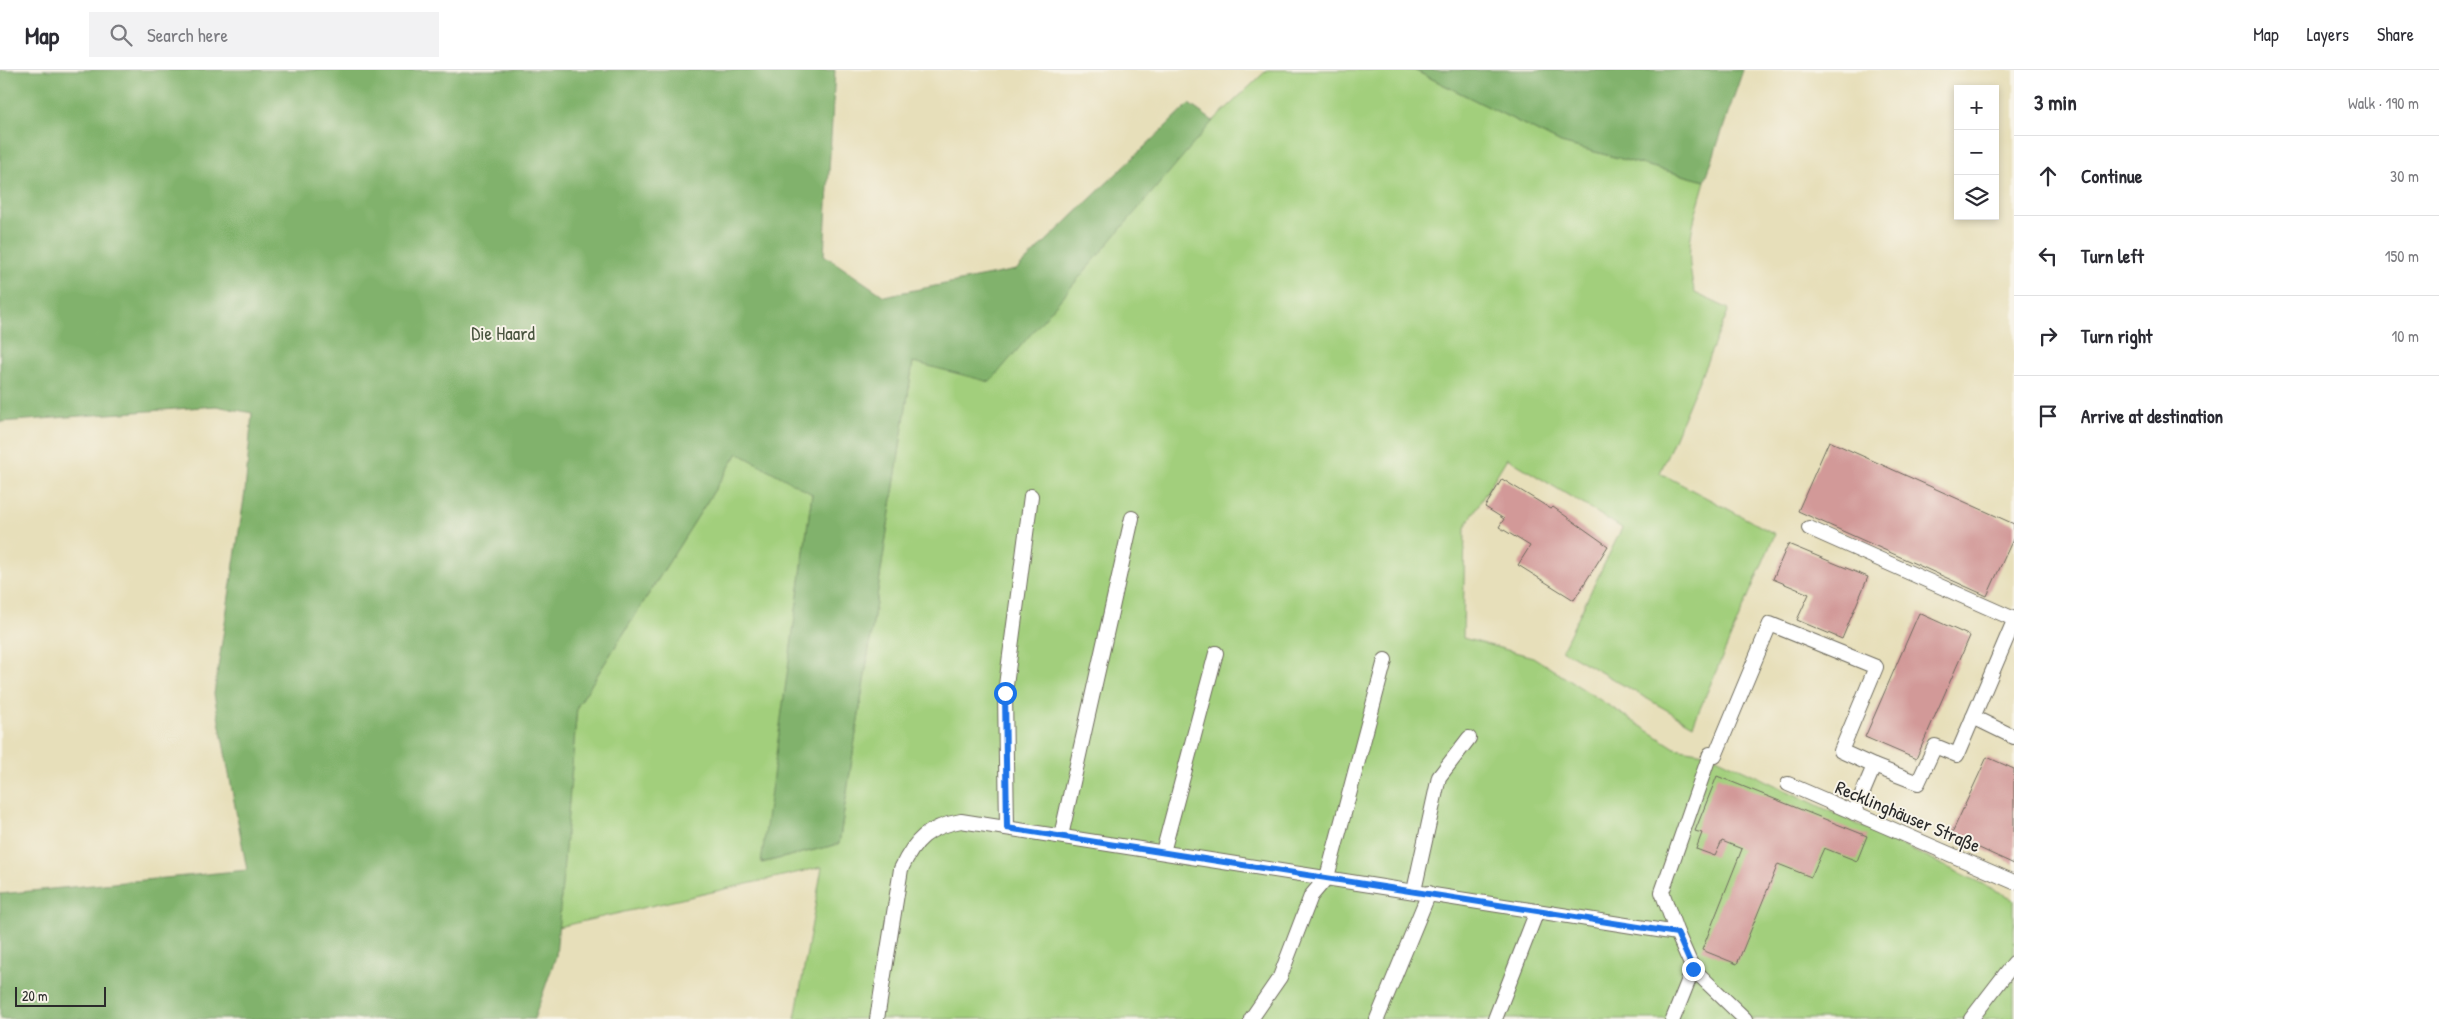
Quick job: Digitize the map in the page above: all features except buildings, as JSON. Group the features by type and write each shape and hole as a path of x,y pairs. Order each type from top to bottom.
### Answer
{"lane":[{"path":"1007,828 1005,693 1030,496"},
{"path":"1061,836 1132,518"},
{"path":"1745,1019 1693,969 1662,892 1712,755 1770,624 1876,667 1841,751 1918,784 1935,746 1957,755 2014,620 1809,528"},
{"path":"1163,852 1216,653"},
{"path":"1251,1019 1280,977 1311,896 1327,877 1385,660"},
{"path":"1973,716 2014,737"},
{"path":"1414,891 1439,778 1469,738"},
{"path":"1854,813 1874,766"},
{"name":"Recklinghäuser Straße","path":"1788,784 2014,882"},
{"path":"877,1019 901,869 910,850 928,832 944,824 961,821 1677,933"},
{"path":"1377,1019 1429,893"},
{"path":"1495,1019 1537,911"},
{"path":"1971,1019 2014,963"},
{"path":"1673,1019 1693,969"}],"green space":[{"name":"Die Haard","path":"0,70 835,70 824,255 884,296 1016,270 1189,104 1213,121 990,382 913,362 839,844 761,863 812,494 738,453 577,707 556,956 534,1019 0,1019 0,894 247,870 214,694 245,492 252,413 216,406 0,422"},
{"path":"1267,70 1414,70 1561,143 1705,181 1691,236 1691,277 1695,293 1729,309 1660,473 1775,534 1693,725 1562,650 1622,528 1507,458 1465,527 1463,638 1533,657 1675,748 1710,754 2014,899 2014,1019 795,1019 822,867 558,927 577,707 738,453 812,493 762,863 839,844 913,362 1213,121"},
{"path":"1414,70 1743,70 1705,181 1561,143"}],"route":[{"path":"1005,693 1007,828 1677,933 1693,969"}]}
